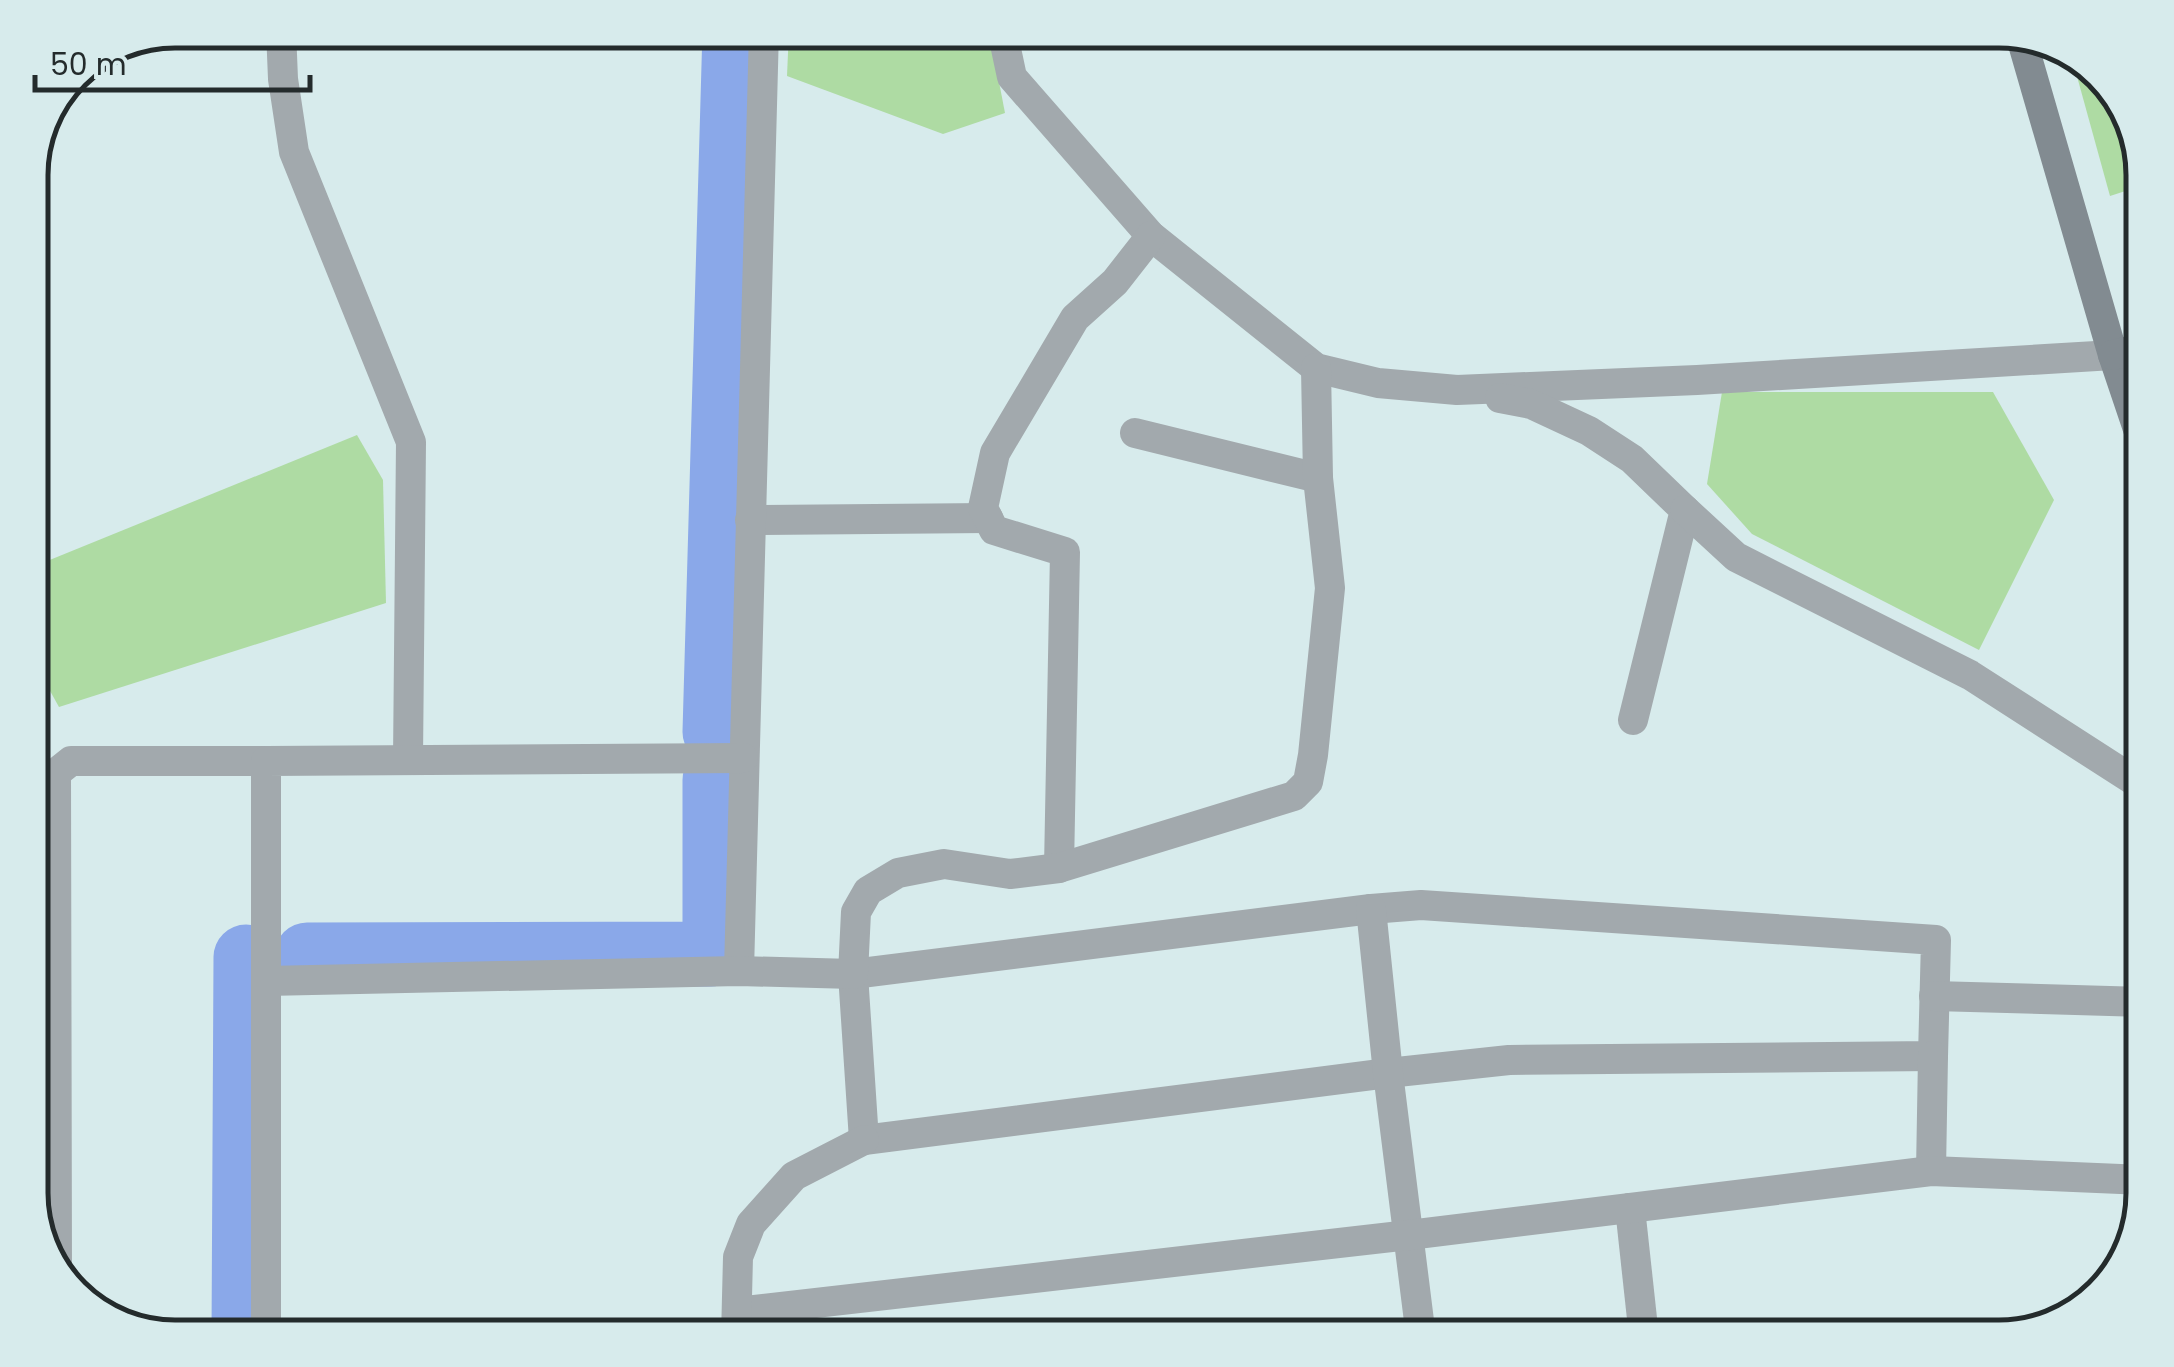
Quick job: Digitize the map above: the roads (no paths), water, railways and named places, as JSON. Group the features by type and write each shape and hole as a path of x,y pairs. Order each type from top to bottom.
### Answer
{"main road":[{"path":"2026,51 2126,393"},
{"path":"2113,355 2126,352"}],"street":[{"path":"282,48 294,152 411,442 408,760"},
{"path":"739,971 763,48"},
{"path":"1006,48 1012,77 1151,236 1316,368 1378,383 1458,390 1532,404 1589,431 1632,460 1736,556 1970,674 2126,775"},
{"path":"1059,868 1064,552 994,530 983,508 995,453 1076,318 1115,282 1151,236"},
{"path":"1458,390 1715,380 2113,355"},
{"path":"864,1140 853,974 856,912 868,891 898,873 944,864 1010,874 1059,868 1294,796 1308,782 1330,588 1318,478 1316,368"},
{"path":"1135,433 1318,478"},
{"path":"1634,720 1685,510"},
{"path":"750,520 988,518"},
{"path":"48,772 71,761 743,758"},
{"path":"266,761 266,1320"},
{"path":"266,981 739,971 853,974 1420,904 1936,940 1931,1170"},
{"path":"1371,909 1419,1320"},
{"path":"48,952 56,1238"},
{"path":"1934,996 2126,1001"},
{"path":"736,1320 738,1257 751,1224 794,1176 864,1140 1509,1060 1933,1056"},
{"path":"766,1320 1931,1170 2126,1179"},
{"path":"1630,1208 1642,1320"}],"waterway":[{"path":"715,732 734,48"},
{"path":"307,955 711,954 715,947 715,780"},
{"path":"244,1320 246,957"}]}
